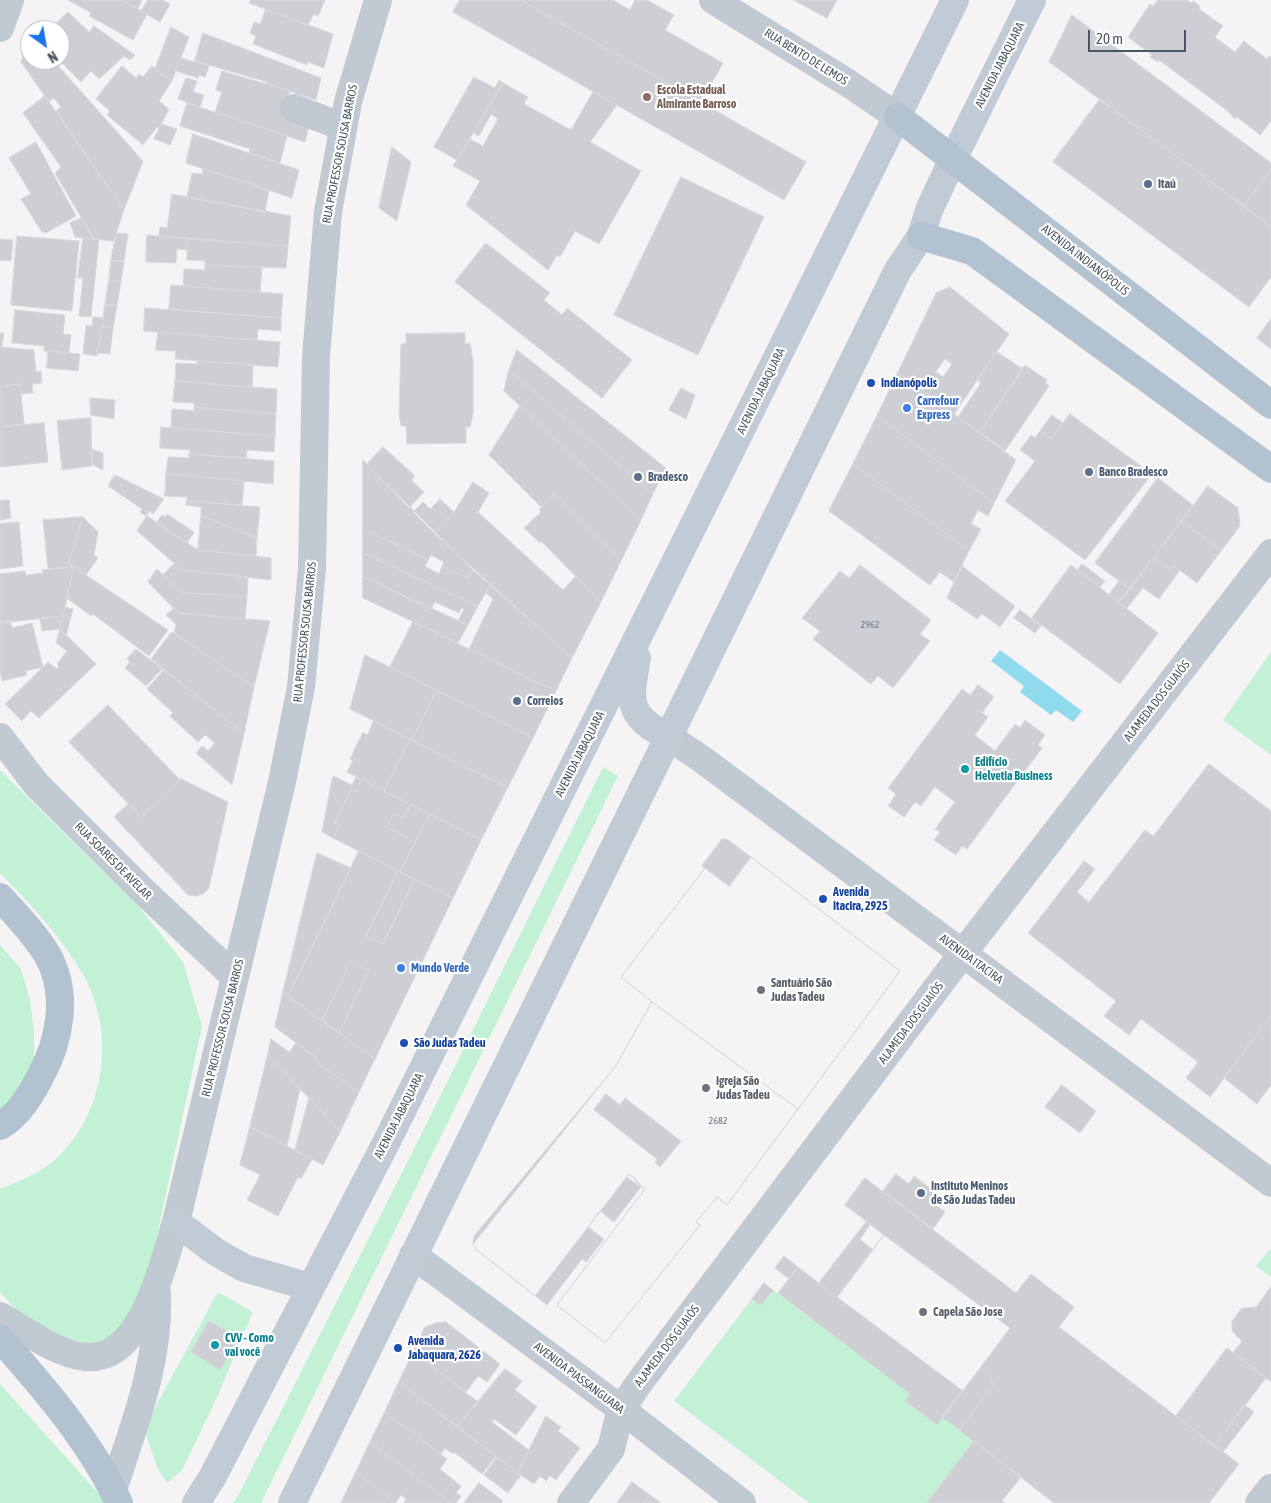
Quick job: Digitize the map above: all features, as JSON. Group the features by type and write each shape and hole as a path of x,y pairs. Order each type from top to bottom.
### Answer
{"main road":[{"name":"AVENIDA JABAQUARA","path":"196,1503 212,1478 310,1286 387,1141 955,0"},
{"name":"AVENIDA JABAQUARA","path":"292,1503 893,279 921,236 929,210 1032,0"},
{"name":"AVENIDA INDIANÓPOLIS","path":"898,117 1271,405"},
{"path":"921,236 972,251 1271,469"},
{"path":"643,630 631,690 631,703 642,721 669,737"},
{"path":"0,896 31,932 48,958 59,987 60,1022 51,1057 35,1087 11,1120 0,1126"},
{"path":"176,1222 216,1252 244,1268 310,1286"},
{"path":"0,1338 63,1414 116,1496"}],"street":[{"path":"0,28 10,0"},
{"name":"RUA PROFESSOR SOUSA BARROS","path":"0,1316 68,1353 86,1358 114,1351 128,1340 135,1330 156,1284 176,1222 282,782 302,687 312,569 319,328 328,212 348,102 378,0"},
{"name":"RUA BENTO DE LEMOS","path":"713,0 848,83 898,117"},
{"path":"294,108 343,127"},
{"name":"ALAMEDA DOS GUAIÓS","path":"571,1503 611,1449 621,1409 964,953 1271,553"},
{"name":"RUA SOARES DE AVELAR","path":"0,737 36,784 235,977"},
{"name":"AVENIDA ITACIRA","path":"669,737 964,953 1271,1183"},
{"name":"AVENIDA PIASSANGUABA","path":"413,1255 621,1409 742,1503"},
{"name":"RUA PROFESSOR SOUSA BARROS","path":"116,1496 152,1363 158,1310 156,1284"},
{"path":"1259,1503 1271,1488"}],"green space":[{"path":"1271,652 1271,755 1223,720"},
{"path":"603,767 618,776 261,1503 232,1503 237,1498 412,1153"},
{"path":"0,770 140,908 183,962 202,1026 150,1268 120,1351 50,1349 0,1292 0,1189 44,1168 57,1158 73,1140 86,1119 95,1096 100,1072 102,1047 100,1023 94,999 84,976 66,948 45,922 0,873"},
{"path":"0,945 21,969 30,1000 34,1033 34,1060 22,1092 0,1118"},
{"path":"1271,1250 1271,1277 1256,1266"},
{"path":"764,1283 910,1394 905,1401 936,1425 942,1417 974,1441 927,1503 809,1503 674,1401"},
{"path":"218,1292 253,1312 214,1404 182,1470 167,1483 157,1467 144,1428"},
{"path":"0,1384 107,1503 0,1503"}],"water":[{"path":"1000,650 1082,711 1073,722 1056,710 1051,715 1020,692 1024,686 991,661"}],"building":[{"path":"68,0 121,0 147,14 133,40 89,16 91,13"},
{"path":"121,0 142,0 138,9"},
{"path":"148,0 162,0 170,4 160,22 141,11"},
{"path":"251,0 325,0 318,16 314,14 308,25 249,3"},
{"name":"Escola Estadual Almirante Barroso","path":"460,0 521,0 806,162 784,200 453,12"},
{"path":"521,0 613,0 630,10 635,0 647,0 674,15 665,30 723,63 701,102"},
{"path":"794,0 837,0 827,18"},
{"path":"1158,0 1187,0 1191,3 1193,1 1200,6 1199,9 1223,26 1215,37 1235,52 1244,41 1267,59 1269,56 1271,58 1271,121 1260,135 1237,117 1235,119 1229,112 1159,60 1158,62 1150,57 1152,55 1128,37 1150,4 1153,6"},
{"path":"266,9 333,34 324,68 308,62 307,65 253,44 256,36 250,33 254,22 260,24"},
{"path":"68,12 89,32 94,26 135,55 130,60 124,56 99,79 91,71 81,82 69,70 70,20 60,20"},
{"path":"1072,15 1271,163 1271,169 1244,206 1049,62"},
{"path":"171,27 189,37 172,81 155,69"},
{"path":"203,33 321,78 316,100 267,84 267,82 195,61"},
{"path":"181,58 209,66 205,77 199,75 198,78 176,71"},
{"path":"122,66 136,78 139,74 143,77 152,66 172,81 159,101 169,109 159,129 157,127 143,145 107,115 110,111 96,99"},
{"path":"27,70 62,70 143,161 124,210 56,111 61,107 54,98 49,102"},
{"path":"222,71 290,91 285,106 309,126 305,142 215,112 222,92 216,90"},
{"path":"474,77 495,88 499,80 503,83 457,160 434,147"},
{"path":"186,78 197,81 193,92 204,95 200,107 178,99"},
{"path":"503,83 528,97 524,104 571,130 593,92 617,105 590,142 641,171 599,244 575,231 560,257 557,255 548,270 466,205 480,181 453,166 470,139 483,146 498,119 491,114 479,136 473,133"},
{"path":"45,96 124,210 114,241 94,239 55,173 61,167 23,113"},
{"name":"Itaú","path":"1100,99 1271,227 1271,277 1249,307 1053,162"},
{"path":"187,103 287,136 280,163 249,153 250,149 180,126"},
{"path":"162,124 177,129 170,145 154,139"},
{"path":"193,134 299,170 292,198 186,163"},
{"path":"36,142 76,216 46,233 42,232 21,199 31,194 9,158"},
{"path":"392,147 411,162 397,221 379,208"},
{"path":"203,169 269,190 265,212 187,197 192,173 202,174"},
{"path":"1271,169 1271,227 1244,206"},
{"path":"681,177 764,217 698,355 614,315"},
{"path":"172,194 291,216 288,246 159,236 160,227 167,228"},
{"path":"82,218 94,239 75,237 70,223"},
{"path":"116,233 128,234 124,261 111,261"},
{"path":"147,235 188,239 187,250 177,249 176,263 146,262"},
{"path":"17,236 79,241 72,311 11,305"},
{"path":"83,238 99,239 91,317 79,316 83,278 78,278"},
{"path":"0,239 13,240 11,261 0,260"},
{"path":"188,239 288,246 286,268 205,265 205,261 187,260"},
{"path":"486,243 550,293 544,300 562,315 567,308 632,360 602,398 455,282"},
{"path":"111,261 124,261 121,282 109,280"},
{"path":"205,265 262,267 260,292 183,286 184,269 205,270"},
{"path":"109,280 121,282 117,305 105,305"},
{"path":"171,285 283,294 281,318 169,309"},
{"path":"950,287 1009,334 954,414 898,372 936,293","holes":["945,359 952,364 943,377 936,372"]},
{"path":"105,305 117,305 113,328 102,327"},
{"path":"145,308 281,318 281,331 258,329 257,340 144,331"},
{"path":"15,310 65,315 63,334 71,335 69,353 44,351 44,346 12,343"},
{"path":"93,317 103,318 97,356 83,354 86,325 92,326"},
{"path":"1271,319 1271,349 1257,338"},
{"path":"102,327 113,328 110,354 97,353"},
{"path":"158,332 280,342 278,367 175,359 176,351 156,350"},
{"path":"0,333 4,333 2,347 0,347"},
{"path":"465,333 465,344 470,343 473,360 473,414 470,427 466,427 466,443 407,444 406,426 401,426 399,414 401,344 406,343 406,334"},
{"path":"0,347 34,350 36,372 41,371 42,383 32,384 33,393 21,394 20,384 0,387"},
{"path":"517,350 666,468 653,494 509,370"},
{"path":"48,351 80,354 78,371 47,368"},
{"path":"997,352 1023,369 980,432 958,417 981,383 977,380"},
{"path":"197,361 253,365 252,387 175,381 176,363 197,364"},
{"path":"1025,365 1047,380 1045,383 1049,386 1005,451 980,432"},
{"path":"509,370 653,494 641,520 504,391"},
{"path":"898,372 1016,460 994,503 877,416"},
{"path":"175,381 277,389 276,414 194,407 194,403 173,402"},
{"path":"20,384 24,424 0,427 0,387"},
{"path":"681,388 695,395 686,419 669,410"},
{"path":"90,398 115,400 114,419 91,415"},
{"path":"520,406 641,520 621,561 555,493 541,507 489,455"},
{"path":"194,407 276,414 275,436 171,428 172,409 194,411"},
{"path":"1070,414 1152,474 1085,560 1005,501 1035,461 1020,450 1031,435 1035,438 1040,431 1051,439"},
{"path":"1052,415 1063,423 1051,439 1040,431"},
{"path":"877,416 994,503 988,516 978,510 971,524 981,529 969,551 853,464"},
{"path":"91,418 92,466 62,470 57,421"},
{"path":"44,423 48,462 0,467 0,427"},
{"path":"161,427 275,436 274,452 247,450 246,458 189,454 190,450 160,448"},
{"path":"383,447 415,476 411,480 424,492 409,508 367,464"},
{"path":"92,449 103,453 103,470 93,465"},
{"path":"189,454 274,461 273,484 166,473 168,457 189,458"},
{"path":"363,460 473,570 468,578 442,566 444,562 431,555 428,560 363,529"},
{"path":"853,464 969,551 954,582 940,572 930,585 829,511"},
{"path":"166,473 244,481 242,505 187,501 187,497 165,496"},
{"path":"115,475 164,499 153,514 149,511 146,516 140,512 142,509 108,486"},
{"path":"1158,478 1193,505 1130,589 1095,563"},
{"path":"473,482 489,493 478,512 563,590 576,576 601,602 572,658 434,533 454,512"},
{"path":"1208,486 1238,508 1240,526 1221,551 1182,521"},
{"path":"555,493 621,561 601,602 541,541 540,543 524,528 541,512 539,510"},
{"path":"440,499 454,512 434,533 413,512 423,502 430,509"},
{"path":"9,500 11,518 0,520 0,501"},
{"path":"187,501 260,507 257,538 201,516 201,507 186,505"},
{"path":"167,514 194,532 187,543 156,523 162,515 165,517"},
{"path":"147,516 198,550 271,558 271,580 182,570 137,531"},
{"path":"201,516 257,538 256,556 198,550"},
{"path":"83,517 69,564 74,567 48,569 43,520"},
{"path":"83,517 98,532 94,555 98,558 86,575 69,564"},
{"path":"1182,521 1221,551 1197,583 1174,566 1170,570 1154,557"},
{"path":"19,522 23,566 0,569 0,524"},
{"path":"363,529 428,560 425,566 439,574 442,566 468,578 473,570 490,585 478,606 363,553"},
{"path":"363,553 478,606 468,625 458,621 464,609 461,608 459,613 435,602 431,609 363,577"},
{"path":"1154,557 1170,570 1174,566 1180,570 1159,599 1143,588 1127,608 1119,602"},
{"path":"175,563 182,570 248,577 247,597 181,592 163,575"},
{"path":"1082,564 1105,581 1100,587 1078,570"},
{"path":"860,565 931,620 920,634 930,641 893,688 878,676 871,684 813,639 820,631 802,618 840,571 849,578"},
{"path":"1071,565 1158,633 1120,684 1032,618"},
{"path":"962,566 1015,606 1000,627 982,614 977,619 947,598"},
{"path":"74,567 63,616 0,623 0,574 25,571 26,575 43,573 42,570"},
{"path":"74,567 168,630 149,656 93,614 91,616 67,598"},
{"path":"157,569 181,592 247,597 245,619 178,613 148,582"},
{"path":"363,577 468,625 458,643 363,598"},
{"path":"1119,581 1130,589 1119,602 1109,595"},
{"path":"490,585 572,658 556,691 469,649 493,599 486,593"},
{"path":"65,607 73,609 66,636 60,629"},
{"path":"174,608 178,613 270,621 254,687 174,634 176,624 166,615"},
{"path":"1020,610 1041,626 1035,633 1014,618"},
{"path":"63,616 60,629 42,631 40,619"},
{"path":"10,621 12,628 32,623 43,667 26,671 27,675 2,681 0,670 0,623"},
{"path":"413,622 556,691 533,738 390,667"},
{"path":"60,629 96,664 39,718 31,711 22,721 5,704 48,662 57,669 59,666 57,664 67,651 56,643"},
{"path":"172,632 254,687 244,734 151,659"},
{"path":"136,649 162,669 146,686 125,668 130,662 127,659"},
{"path":"365,655 437,690 412,740 350,709"},
{"path":"164,670 244,734 232,785 196,753 202,746 208,751 215,743 205,735 198,742 170,716 173,713 147,689"},
{"name":"Edifício Helvetia Business","path":"978,685 994,697 982,713 988,717 975,735 995,751 1015,724 1020,728 1025,720 1045,735 1038,745 1042,748 967,849 962,846 956,855 934,840 940,832 935,829 955,802 935,787 921,806 915,802 904,817 888,806 896,794 888,788 962,689 970,695"},
{"path":"437,690 533,738 508,787 412,740"},
{"path":"108,705 180,780 141,817 69,742"},
{"path":"374,721 410,739 384,791 347,772 353,760 350,759 363,732 367,735"},
{"path":"410,739 508,787 481,840 384,791"},
{"path":"1209,764 1271,811 1271,1016 1210,1097 1186,1078 1198,1062 1141,1019 1129,1035 1104,1016 1116,1001 1028,933 1084,861 1095,869 1077,892 1089,902 1145,830 1153,836"},
{"path":"333,776 352,785 356,777 362,780 356,792 351,790 334,823 340,825 333,838 322,832"},
{"path":"181,779 228,802 209,888 203,894 196,896 188,895 114,817 128,804 141,817"},
{"path":"362,780 411,805 403,818 394,813 386,827 415,843 400,872 333,838 340,825 334,823 351,790 356,792"},
{"path":"411,805 430,814 415,843 386,827 394,813 403,818"},
{"path":"430,814 481,840 453,898 400,872"},
{"path":"722,839 727,839 751,857 729,886 702,866"},
{"path":"359,851 398,871 366,936 383,944 415,879 453,898 375,1059 339,1033 369,970 351,961 322,1021 288,996"},
{"path":"317,853 351,868 288,996 283,992"},
{"name":"Igreja São Judas Tadeu","path":"751,857 900,971 727,1205 717,1197 696,1222 700,1225 605,1343 557,1305 645,1189 629,1174 626,1177 641,1187 614,1222 600,1211 588,1227 604,1239 586,1262 582,1259 547,1305 477,1250 473,1244 615,1067 652,1002 621,977 705,868 729,886"},
{"name":"Santuário São Judas Tadeu","path":"751,857 900,971 798,1109 652,1002 621,977 705,868 729,886"},
{"path":"398,871 415,879 383,944 366,936"},
{"path":"351,961 369,970 339,1033 322,1021"},
{"path":"283,992 375,1059 359,1092 317,1063 319,1060 275,1027"},
{"path":"652,1002 798,1109 727,1205 717,1197 696,1222 700,1225 605,1343 557,1305 645,1189 629,1174 535,1296 477,1250 473,1244 474,1236 615,1067","holes":["606,1094 620,1105 625,1098 681,1141 660,1167 655,1163 657,1159 594,1110"]},
{"path":"1271,1016 1271,1085 1257,1104 1224,1078"},
{"path":"271,1039 289,1052 296,1043 319,1060 317,1063 359,1092 340,1132 268,1054"},
{"path":"268,1054 300,1089 287,1146 250,1127"},
{"path":"1062,1085 1096,1111 1080,1133 1045,1107"},
{"path":"309,1098 340,1132 323,1165 295,1150"},
{"path":"250,1127 312,1159 301,1179 298,1177 278,1216 247,1200 260,1175 240,1165"},
{"path":"896,1174 909,1184 914,1176 939,1195 933,1203 945,1212 933,1229 883,1191"},
{"path":"865,1178 1016,1293 1031,1274 1074,1307 1059,1327 1239,1464 1209,1503 1054,1503 959,1430 994,1384 990,1381 992,1379 980,1369 937,1425 905,1401 910,1394 778,1293 798,1267 837,1297 873,1250 884,1235 845,1205"},
{"path":"866,1222 870,1225 860,1239 873,1250 837,1297 819,1283"},
{"name":"Capela São Jose","path":"884,1235 1010,1328 963,1391 837,1297"},
{"path":"784,1256 798,1267 789,1279 775,1268"},
{"path":"764,1283 773,1290 760,1306 752,1299"},
{"path":"1271,1287 1271,1382 1233,1353 1242,1341 1232,1331 1232,1321 1242,1308 1256,1307"},
{"name":"CVV - Como vai você","path":"209,1321 239,1338 220,1370 191,1352"},
{"path":"446,1322 500,1364 487,1382 478,1376 466,1392 413,1352 425,1327"},
{"path":"1227,1348 1266,1378 1214,1446 1176,1416"},
{"path":"413,1352 478,1402 457,1427 399,1382"},
{"path":"505,1369 522,1381 515,1390 537,1407 516,1435 494,1419 492,1422 529,1450 518,1473 457,1427"},
{"path":"980,1369 992,1379 990,1381 994,1384 959,1430 942,1417"},
{"path":"399,1382 496,1456 482,1474 454,1452 453,1454 445,1448 441,1454 385,1412"},
{"path":"1245,1405 1254,1412 1223,1452 1214,1446"},
{"path":"385,1412 447,1459 440,1469 461,1486 456,1493 461,1496 456,1503 451,1503 370,1442"},
{"path":"546,1416 561,1427 558,1431 580,1448 556,1480 550,1476 546,1481 540,1476 534,1484 518,1473"},
{"path":"974,1441 1021,1477 1002,1501 1005,1503 927,1503"},
{"path":"370,1442 451,1503 404,1503 406,1499 401,1495 395,1503 356,1472"},
{"path":"497,1457 521,1475 508,1493 484,1475"},
{"path":"356,1472 395,1503 341,1503"},
{"path":"632,1482 650,1495 644,1503 617,1503"},
{"path":"479,1483 503,1501 501,1503 464,1503"},
{"path":"650,1495 661,1503 644,1503"}],"place":[{"name":"Escola Estadual Almirante Barroso","path":"647,97"},
{"name":"Itaú","path":"1148,184"},
{"name":"Indianópolis","path":"871,383"},
{"name":"Carrefour Express","path":"907,408"},
{"name":"Banco Bradesco","path":"1089,472"},
{"name":"Bradesco","path":"638,477"},
{"name":"Correios","path":"517,701"},
{"name":"Edifício Helvetia Business","path":"965,769"},
{"name":"Avenida Itacira, 2925","path":"823,899"},
{"name":"Mundo Verde","path":"401,968"},
{"name":"Santuário São Judas Tadeu","path":"761,990"},
{"name":"São Judas Tadeu","path":"404,1043"},
{"name":"Igreja São Judas Tadeu","path":"706,1088"},
{"name":"Instituto Meninos de São Judas Tadeu","path":"921,1193"},
{"name":"Capela São Jose","path":"923,1312"},
{"name":"CVV - Como vai você","path":"215,1345"},
{"name":"Avenida Jabaquara, 2626","path":"398,1348"}]}
